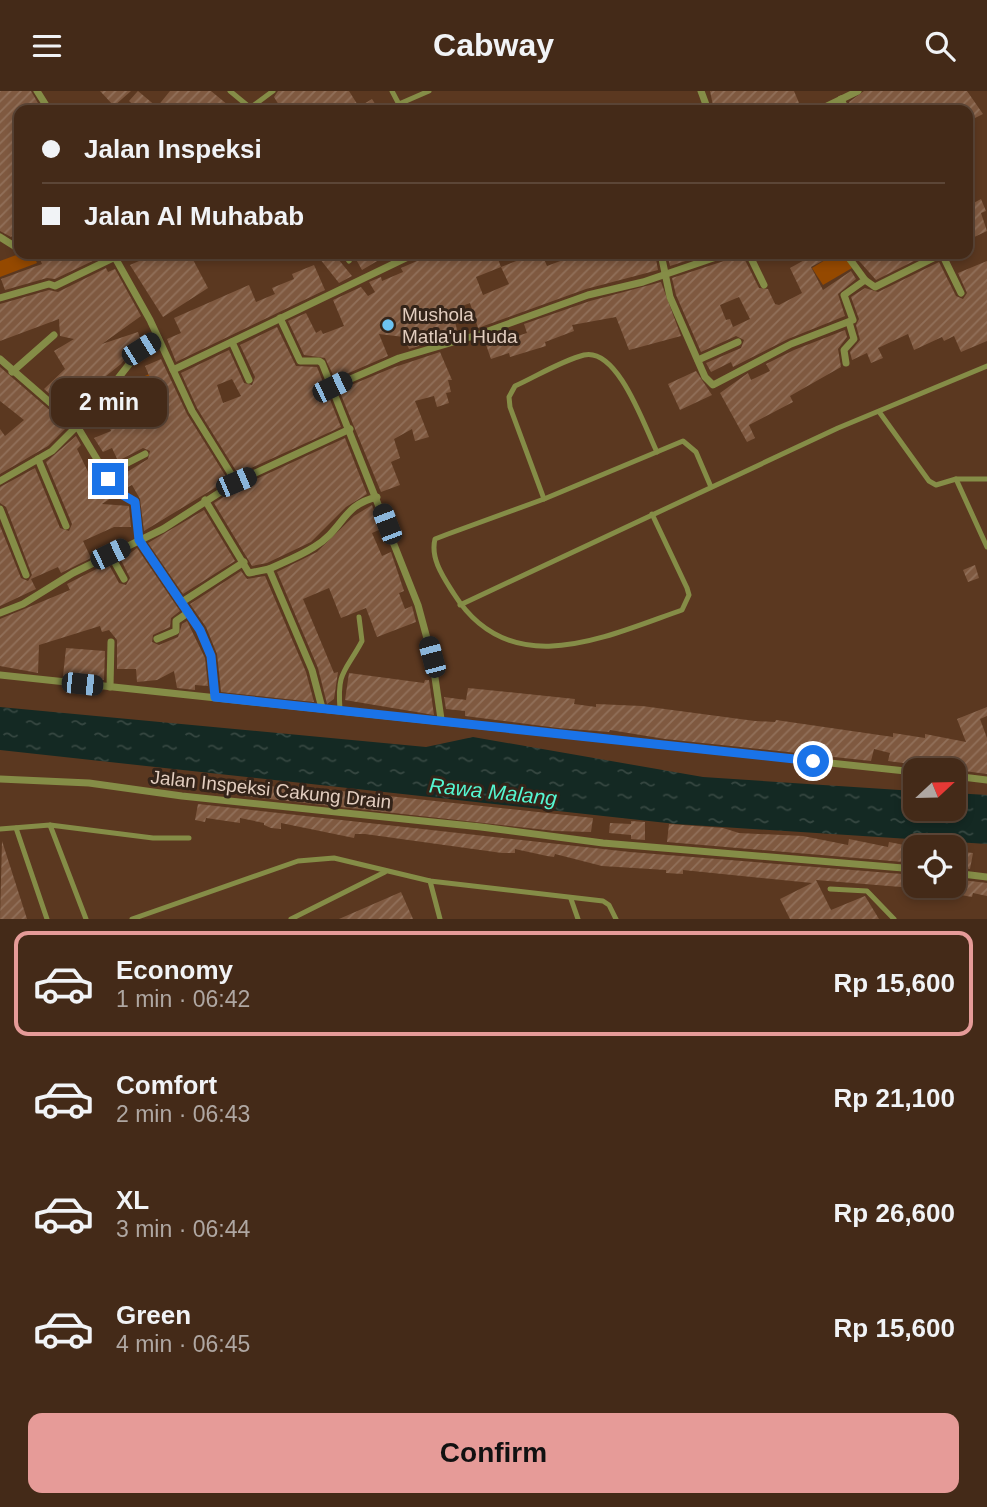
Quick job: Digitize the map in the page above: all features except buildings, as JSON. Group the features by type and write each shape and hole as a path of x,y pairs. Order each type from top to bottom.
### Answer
{"street":[{"path":"829,105 858,91"},
{"path":"841,99 844,105"},
{"path":"0,298 49,284 55,286 106,259"},
{"path":"116,259 158,338 192,411 236,482"},
{"path":"173,370 404,259"},
{"path":"662,259 670,297 705,377 711,384 718,384 791,344 849,322 853,316 844,295 865,280"},
{"path":"332,387 399,358 477,335 588,295 664,275 710,259"},
{"path":"751,259 764,285"},
{"path":"850,259 865,280 875,287 931,259"},
{"path":"944,259 961,293"},
{"path":"280,318 298,358 306,362 319,361 351,429 418,605 432,657 442,719"},
{"path":"846,363 844,351 854,339 849,322"},
{"path":"12,372 54,335"},
{"path":"0,481 38,459 77,426 141,349 158,338"},
{"path":"232,342 249,380"},
{"path":"698,360 738,342"},
{"path":"0,359 77,426 116,491 129,497 136,505 139,540 189,612 211,656 215,697"},
{"path":"0,613 110,554 163,530 236,482 351,429"},
{"path":"106,474 145,454"},
{"path":"38,459 66,527"},
{"path":"205,500 252,575 314,547 336,530 355,503 377,497"},
{"path":"0,509 26,575"},
{"path":"110,554 124,579"},
{"path":"182,602 244,562"},
{"path":"269,569 310,663 322,708"},
{"path":"157,639 176,631 176,621 189,612"},
{"path":"110,687 111,642"},
{"path":"0,675 442,719 903,771"},
{"path":"966,777 987,780"},
{"name":"Jalan Inspeksi Cakung Drain","path":"0,779 89,783 182,796 449,823 603,843 903,868"},
{"path":"966,874 987,877"}],"lane":[{"path":"230,91 246,105"},
{"path":"256,105 273,91"},
{"path":"404,105 429,91"},
{"path":"544,499 510,407 509,397 515,386 587,354 608,360 625,383 657,452"},
{"path":"460,605 838,428 880,413 987,366"},
{"path":"880,413 929,481 936,485 956,479 987,479"},
{"path":"652,514 687,588 689,595 682,610 609,635 564,646 533,647 512,643 489,632 460,605 442,576 433,547 435,540 544,499 683,441 696,452 711,487"},
{"path":"956,479 987,547"},
{"path":"340,710 338,691 343,667 358,648 363,635 359,617"},
{"path":"50,825 86,919"},
{"path":"0,829 50,825 153,838 189,838"},
{"path":"16,828 47,919"},
{"path":"132,919 298,861 334,858 385,873 429,881 603,901 610,905 616,919"},
{"path":"291,919 385,873"},
{"path":"429,881 440,919"},
{"path":"830,889 867,891 894,919"},
{"path":"571,899 578,919"}],"shaded area":[{"path":"14,256 14,259 35,259 37,263 0,277 0,261"},
{"path":"827,259 847,259 852,268 823,285 812,268"},
{"path":"154,372 167,403 151,410 138,379"}],"water":[{"name":"Rawa Malang","path":"0,707 426,747 473,737 703,777 903,790 903,821 966,821 966,794 987,795 987,844 966,843 966,835 903,835 903,839 676,824 0,750"}],"place":[{"name":"Mushola Matla'ul Huda","path":"388,325"}],"route":[{"path":"108,479 116,491 135,502 139,540 200,630 214,664 215,697 813,761"}]}
